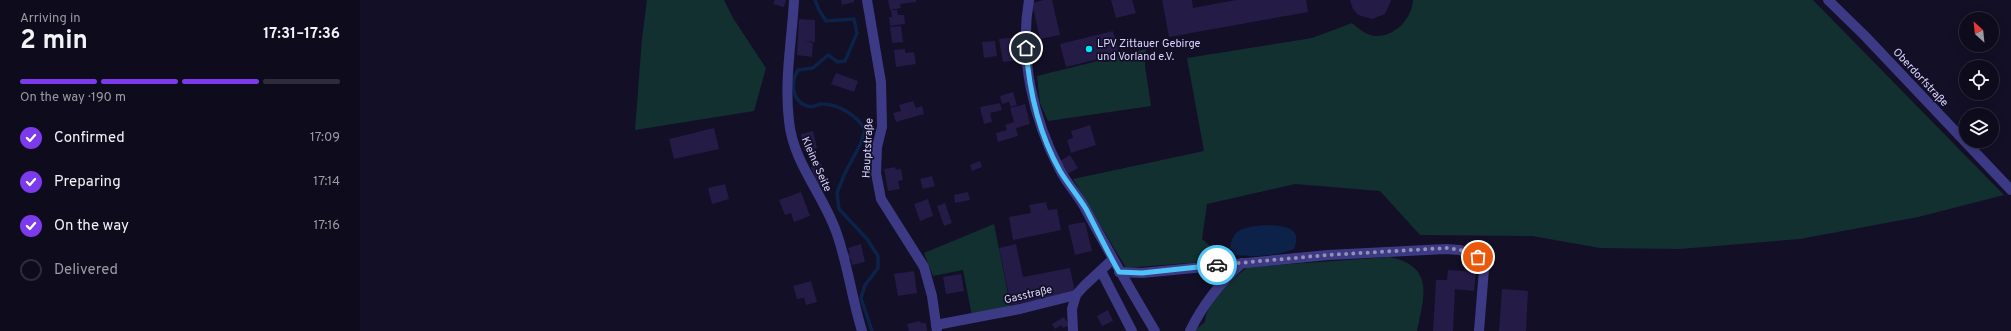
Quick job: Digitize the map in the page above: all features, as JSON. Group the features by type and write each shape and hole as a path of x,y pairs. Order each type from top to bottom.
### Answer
{"street":[{"name":"Kleine Seite","path":"794,0 787,78 791,134 799,158 837,234 862,331"},
{"name":"Hauptstraße","path":"867,0 881,82 882,127 877,147 878,187 881,199 924,267 932,296 936,328"},
{"path":"1029,0 1026,21 1027,68 1035,107 1051,154 1085,208 1112,260 1155,331"},
{"name":"Oberdorfstraße","path":"1828,0 1864,35 2011,190"},
{"path":"1119,272 1142,273 1328,255 1446,248 1472,253 1478,257 1484,269 1480,331"},
{"path":"1073,331 1072,309 1076,295 1112,260"},
{"path":"1190,331 1202,308 1214,291 1242,263"},
{"path":"1101,271 1132,331"},
{"name":"Gasstraße","path":"936,328 1076,295"}],"green space":[{"path":"647,0 724,0 733,18 766,68 754,111 635,130 642,38"},
{"path":"1413,0 1813,0 2004,195 1918,217 1800,239 1680,249 1600,248 1532,236 1420,235 1380,191 1295,184 1207,204 1202,239 1227,260 1126,268 1073,179 1204,151 1187,58 1312,38 1352,23 1360,30 1370,35 1384,35 1402,25 1410,13"},
{"path":"1146,49 1145,66 1151,106 1048,121 1040,103 1037,76"},
{"path":"994,224 1011,309 972,316 963,270 933,276 924,253"},
{"path":"1390,257 1404,262 1414,268 1420,276 1423,285 1423,295 1417,331 1194,331 1205,322 1210,307 1221,291 1248,267"}],"water":[{"path":"1264,225 1289,228 1293,231 1296,235 1294,249 1265,255 1236,255 1230,247 1234,235 1242,229"}],"building":[{"path":"775,0 786,0 784,7 773,4"},
{"path":"841,0 854,0 854,2 842,5"},
{"path":"888,0 916,0 916,2 900,4 901,8 890,10"},
{"path":"1052,0 1060,35 1040,39 1032,3"},
{"path":"1111,0 1132,0 1136,13 1116,18"},
{"path":"1162,0 1192,0 1193,8 1236,0 1306,0 1308,12 1169,37"},
{"path":"1350,0 1391,1 1385,14 1372,19 1358,15 1353,9"},
{"path":"891,10 897,10 898,15 904,15 905,24 890,26 889,17 892,17"},
{"path":"799,19 815,20 815,42 804,41 813,43 812,57 797,55"},
{"path":"901,26 903,42 892,43 890,27"},
{"name":"LPV Zittauer Gebirge und Vorland e.V.","path":"1113,31 1119,54 1066,67 1060,44"},
{"path":"1017,37 1020,60 1003,62 999,39"},
{"path":"995,41 997,56 984,58 982,42"},
{"path":"905,49 905,53 914,52 916,64 896,67 894,50"},
{"path":"836,73 858,81 854,92 831,84"},
{"path":"1013,92 1017,105 1011,107 1009,102 1002,104 1000,96"},
{"path":"913,101 916,108 922,106 924,114 896,122 893,113 901,111 899,105"},
{"path":"1000,103 1002,110 990,113 992,122 984,124 980,107"},
{"path":"1025,104 1030,124 1016,128 1018,136 998,142 996,133 1007,130 1005,125 1014,122 1010,108"},
{"path":"1090,125 1096,145 1071,153 1067,140 1073,138 1071,131"},
{"path":"714,128 719,149 674,159 669,139"},
{"path":"813,131 817,148 804,151 801,134"},
{"path":"1070,155 1078,168 1068,174 1060,161"},
{"path":"980,161 982,167 972,171 970,165"},
{"path":"821,163 827,183 817,187 811,167"},
{"path":"895,167 896,170 901,169 903,180 898,181 900,189 888,191 884,169"},
{"path":"932,176 935,186 923,189 920,179"},
{"path":"725,184 729,199 712,204 708,188"},
{"path":"801,192 810,216 794,222 791,213 785,215 779,200"},
{"path":"968,192 970,200 955,203 954,195"},
{"path":"928,199 933,216 920,221 914,204"},
{"path":"1046,202 1048,210 1057,209 1061,230 1013,240 1009,217 1031,213 1029,205"},
{"path":"945,203 952,223 944,226 937,206"},
{"path":"1085,222 1092,251 1075,255 1068,225"},
{"path":"861,244 865,262 852,265 851,259 848,259 846,254 850,253 848,248"},
{"path":"1016,244 1023,277 1070,268 1075,292 1011,305 999,248"},
{"path":"1448,270 1476,272 1474,291 1455,289 1453,331 1433,331 1436,280 1447,280"},
{"path":"914,271 917,293 898,296 894,274"},
{"path":"961,274 964,291 946,294 943,277"},
{"path":"811,281 817,302 806,305 804,298 797,299 793,286"},
{"path":"1502,289 1528,291 1526,331 1499,331"},
{"path":"1108,310 1113,321 1102,326 1097,316"},
{"path":"1064,317 1069,325 1063,328 1061,325 1055,329 1052,324"},
{"path":"920,321 921,323 926,323 927,331 909,331 907,324"}],"waterway":[{"path":"815,0 826,21 854,19 857,33 845,61 838,62 828,55 813,68 798,70 794,80 794,90 798,100 807,106 811,107 827,104 840,108 852,115 865,130 861,143 844,175 837,193 839,209 867,239 878,256 878,268 865,285 861,298 872,331"}],"way so far":[{"path":"1217,265 1328,255 1446,248 1472,253 1478,257"}],"place":[{"name":"LPV Zittauer Gebirge und Vorland e.V.","path":"1089,49"}],"route":[{"path":"1026,48 1027,68 1035,107 1051,154 1085,208 1119,272 1142,273 1217,265"}]}
